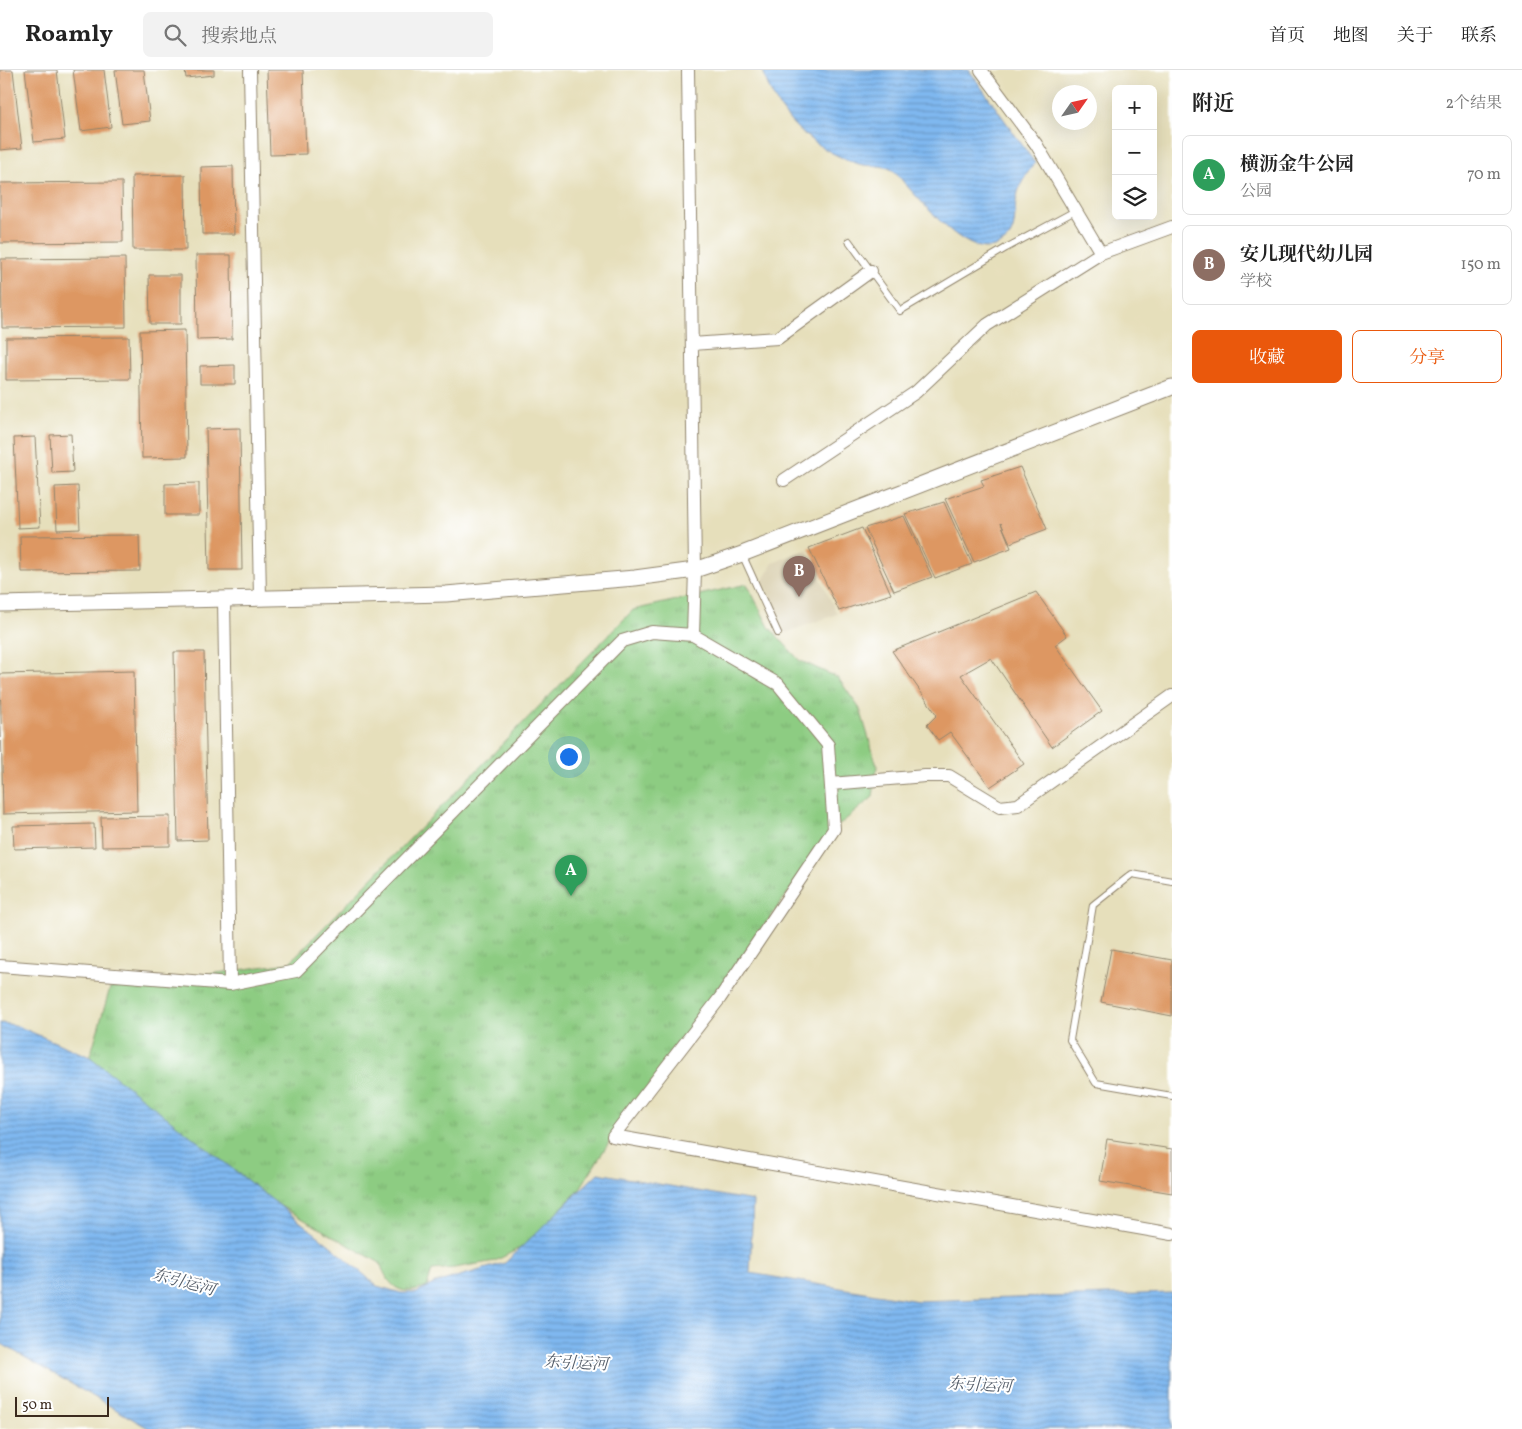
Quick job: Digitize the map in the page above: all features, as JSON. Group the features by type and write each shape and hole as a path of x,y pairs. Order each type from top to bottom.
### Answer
{"street":[{"path":"250,70 260,598"},
{"path":"688,70 695,570 693,634"},
{"path":"981,70 1036,144 1101,254"},
{"path":"784,480 916,392 987,325 1101,254 1172,227"},
{"path":"692,344 778,338 871,271"},
{"path":"0,604 446,594 634,578 695,570 742,554 1172,387"},
{"path":"224,599 230,984"},
{"path":"0,966 230,984 296,970 622,640 652,632 693,634 778,684 828,745 834,829 720,998 613,1136 1172,1234"},
{"path":"831,784 925,776 949,776 1000,807 1018,805 1041,791 1172,696"}],"lane":[{"path":"849,241 900,311 1006,248 1075,211"},
{"path":"742,554 778,634"},
{"path":"1172,881 1132,874 1093,905 1070,1040 1096,1083 1172,1096"}],"shaded area":[{"path":"807,549 837,614 785,633 763,580 773,563"}],"green space":[{"path":"747,584 769,627 799,660 838,678 860,709 877,766 873,797 834,829 613,1136 579,1190 524,1246 495,1261 432,1270 427,1287 418,1290 410,1291 397,1288 387,1279 380,1263 256,1192 90,1057 110,988 289,963 633,610"}],"water":[{"path":"763,70 969,70 1035,163 1024,178 1018,191 1014,226 1008,238 1003,243 994,247 982,248 970,244 945,226 897,174 889,168 859,164 842,158 812,140 787,117 777,103"},
{"name":"东引运河","path":"0,1023 15,1025 90,1057 331,1246 377,1286 401,1293 417,1293 435,1283 505,1263 598,1173 753,1201 750,1273 918,1301 1172,1293 1172,1429 150,1429 0,1343"}],"building":[{"path":"0,70 13,70 22,148 0,150"},
{"path":"25,70 57,70 65,139 34,142"},
{"path":"73,70 104,70 111,127 81,131"},
{"path":"115,70 144,70 150,121 122,124"},
{"path":"185,70 214,70 214,75 186,78"},
{"path":"267,70 303,70 306,154 270,155"},
{"path":"233,166 234,234 202,234 201,167"},
{"path":"185,175 186,250 133,250 132,176"},
{"path":"122,182 123,242 0,243 0,183"},
{"path":"196,255 231,255 232,339 197,340"},
{"path":"125,258 126,327 2,328 1,259"},
{"path":"149,275 181,275 181,324 150,324"},
{"path":"185,330 187,457 142,458 140,331"},
{"path":"129,337 130,379 6,380 6,338"},
{"path":"235,365 235,384 200,384 200,366"},
{"path":"240,428 242,570 209,570 206,429"},
{"path":"71,434 73,472 52,473 50,435"},
{"path":"35,437 40,527 18,528 14,438"},
{"path":"1020,467 1047,529 1010,543 1001,523 1011,548 974,562 945,499 984,486 981,480"},
{"path":"199,483 199,515 165,515 165,484"},
{"path":"78,486 80,529 57,530 55,487"},
{"path":"944,502 972,564 935,578 905,514"},
{"path":"904,516 932,577 894,591 865,528"},
{"path":"862,528 891,594 839,611 809,548"},
{"path":"139,535 140,571 21,572 20,536"},
{"path":"1036,592 1067,636 1055,645 1102,711 1052,747 991,658 961,675 1024,764 990,787 950,732 938,740 927,725 937,715 892,651"},
{"path":"174,652 204,652 208,840 178,841"},
{"path":"134,671 137,811 3,814 0,674"},
{"path":"170,816 170,846 102,847 101,817"},
{"path":"94,824 95,847 14,849 13,826"},
{"path":"1111,949 1172,960 1172,1016 1101,1002"},
{"path":"1107,1139 1172,1149 1172,1193 1100,1181"}],"place":[{"name":"安儿现代幼儿园","path":"799,597"},
{"name":"横沥金牛公园","path":"571,896"}]}
